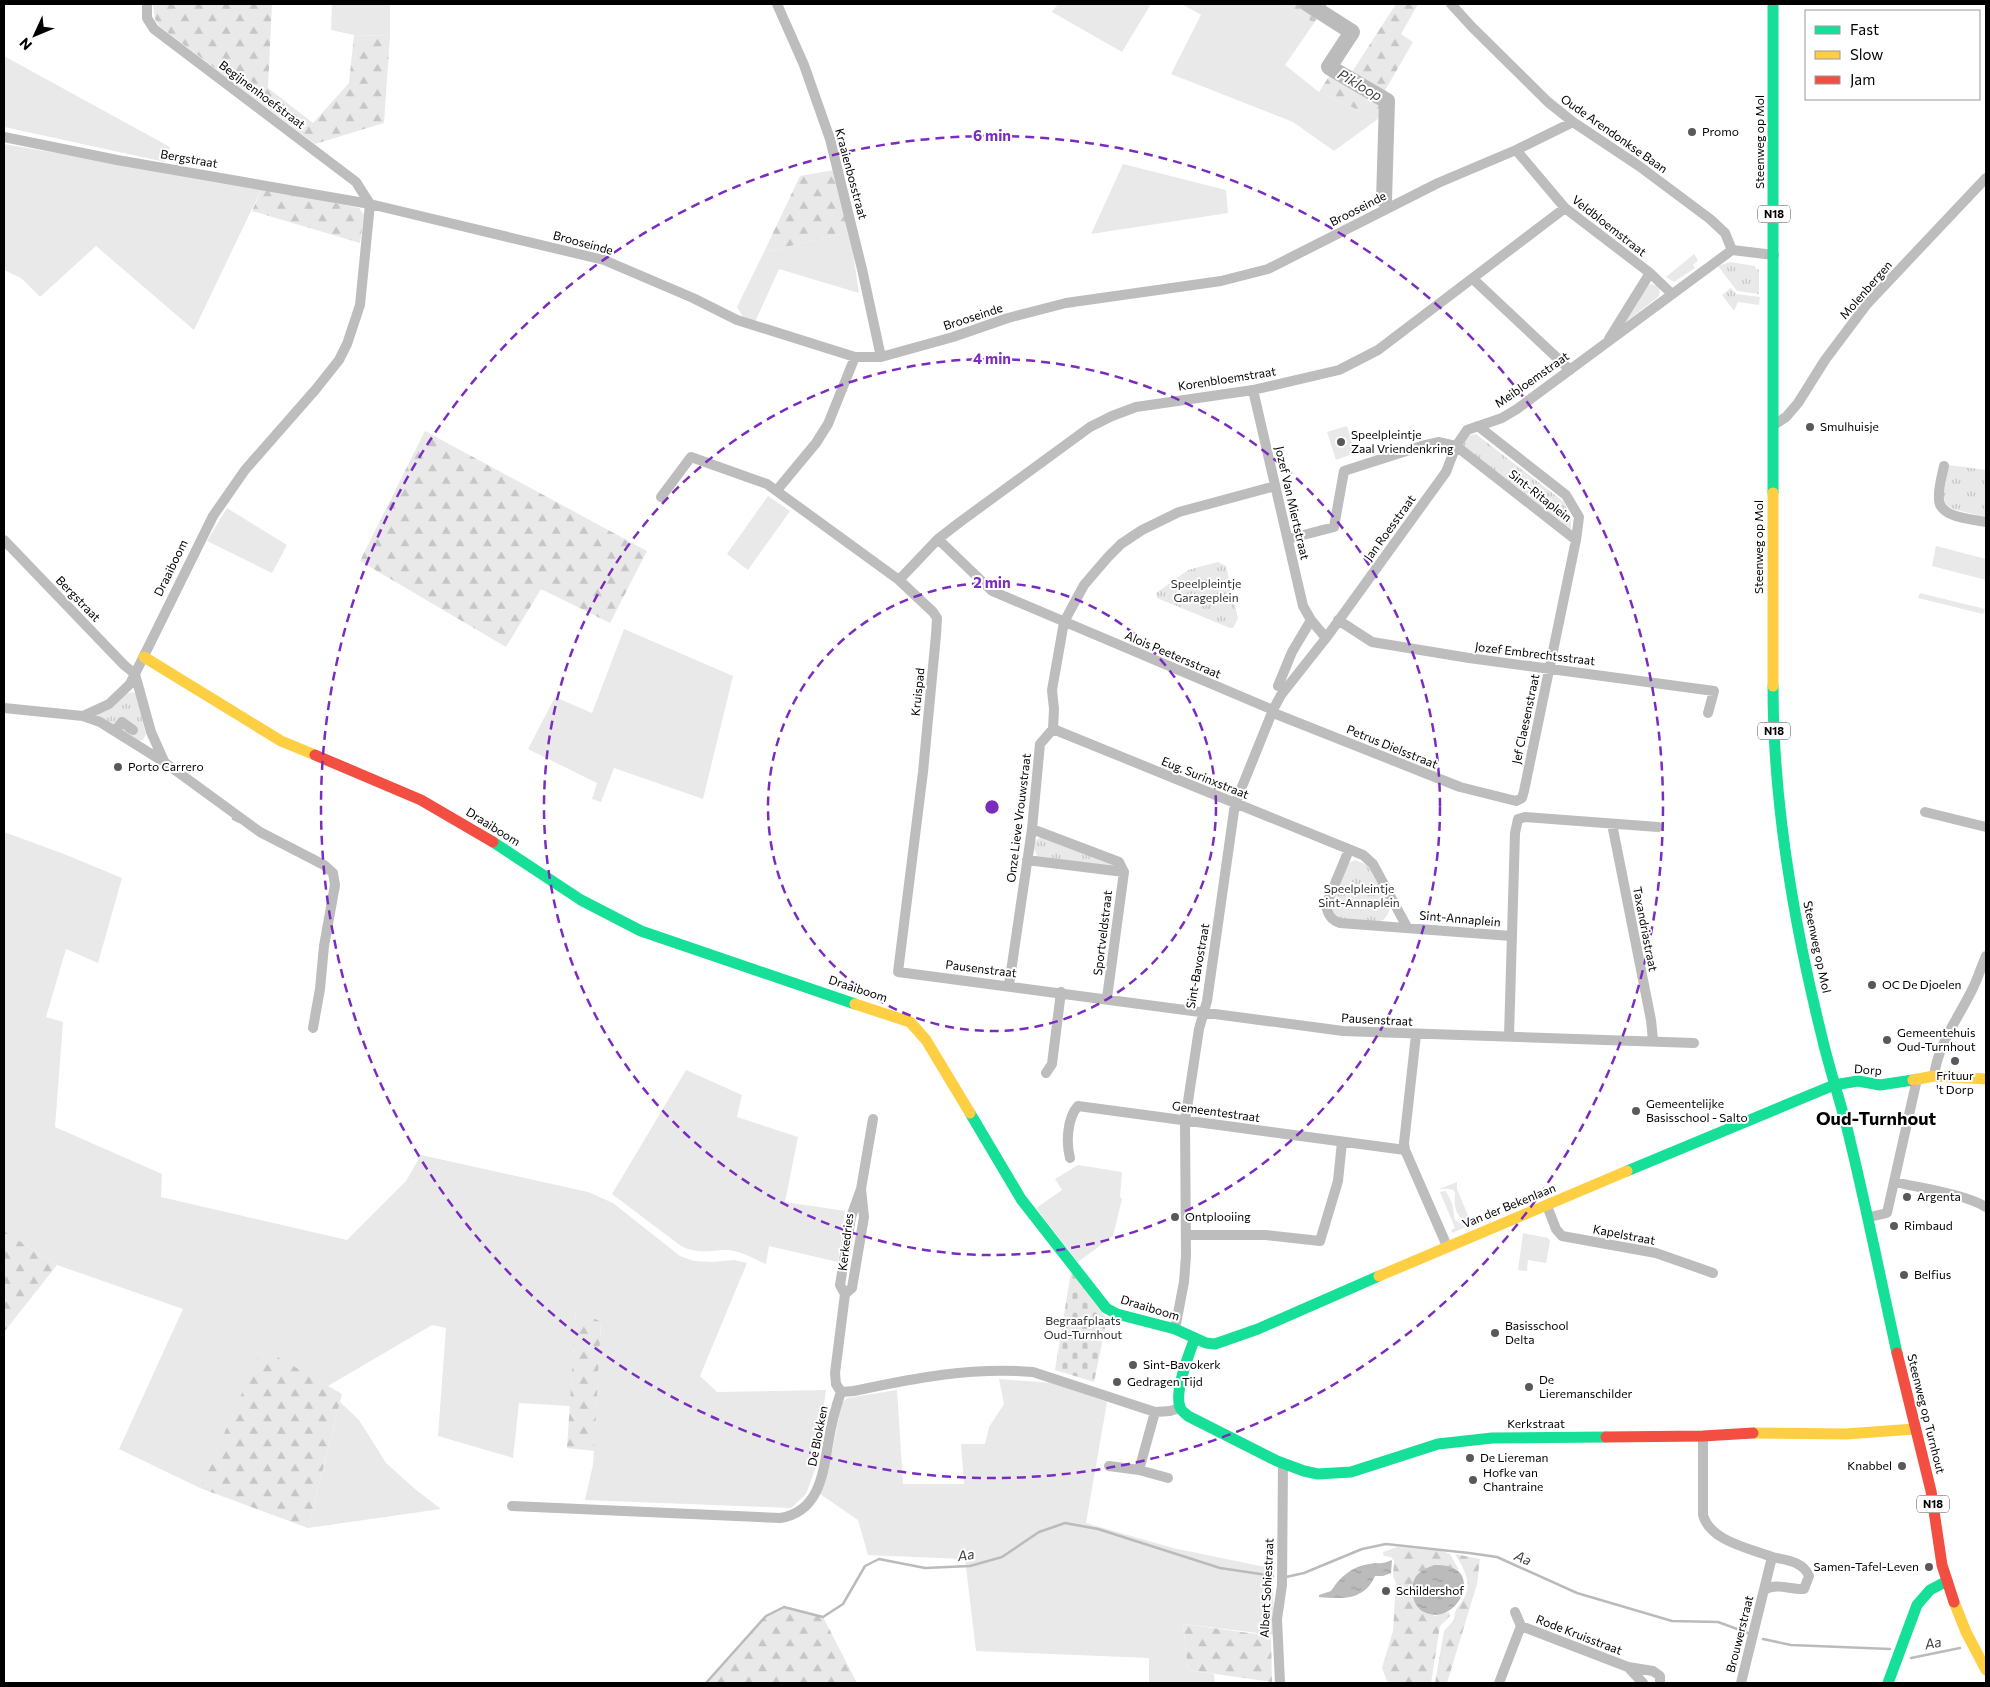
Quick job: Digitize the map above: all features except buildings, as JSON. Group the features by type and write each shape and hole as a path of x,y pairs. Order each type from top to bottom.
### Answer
{"street":[{"name":"Begijnenhoefstraat","path":"147,4 147,18 154,29 356,182 370,204"},
{"name":"Kraaienbosstraat","path":"777,4 804,65 830,139 881,357"},
{"name":"Oude Arendonkse Baan","path":"1451,4 1548,102 1573,122 1639,166 1710,219 1725,233 1732,250"},
{"name":"Steenweg op Mol","path":"1773,4 1773,691 1776,774 1781,822 1798,932 1834,1085"},
{"name":"Brooseinde","path":"370,204 604,260 692,298 737,320 855,357 881,357 1008,318 1066,303 1221,281 1261,271 1438,183 1516,150 1573,122"},
{"name":"Bergstraat","path":"4,137 117,160 370,204"},
{"name":"Veldbloemstraat","path":"1516,150 1565,208 1650,273 1672,294"},
{"name":"Molenbergen","path":"1774,425 1786,417 1798,403 1824,360 1867,304 1986,178"},
{"name":"Draaiboom","path":"370,204 360,305 347,344 338,360 316,389 245,470 213,516 144,657 281,741 429,804 474,830 581,900 641,931 892,1014 910,1022 926,1040 1021,1199 1106,1308 1117,1314 1175,1329 1195,1338"},
{"name":"Korenbloemstraat","path":"900,580 938,539 1090,427 1136,407 1253,390 1340,370 1378,350 1565,208"},
{"path":"1732,250 1774,255"},
{"name":"Meibloemstraat","path":"1456,446 1467,430 1502,418 1517,409 1732,250"},
{"name":"Meibloemstraat","path":"1607,342 1650,273"},
{"path":"1473,279 1570,370"},
{"path":"777,490 816,443 828,424 855,357"},
{"name":"Jozef Van Miertstraat","path":"1253,390 1304,606 1311,620 1326,638"},
{"name":"Sint-Ritaplein","path":"1456,446 1576,540 1580,517 1566,495 1478,426"},
{"path":"1288,539 1334,527 1344,471 1438,442 1456,446"},
{"name":"Jan Roesstraat","path":"1326,638 1446,472 1456,446"},
{"name":"Kruispad","path":"661,497 690,457 758,480 777,490 900,580 934,612 937,618 923,772 898,972"},
{"path":"1944,466 1938,498 1940,505 1948,513 1986,522"},
{"path":"1053,729 1054,709 1052,690 1064,622 1084,585 1097,569 1122,544 1142,530 1179,512 1275,486"},
{"name":"Alois Peetersstraat","path":"938,539 992,591 1273,710"},
{"name":"Bergstraat","path":"4,540 124,665 135,674"},
{"name":"Jef Claesenstraat","path":"1506,799 1516,801 1522,798 1576,540"},
{"path":"1278,686 1292,652 1311,620"},
{"name":"Jozef Embrechtsstraat","path":"1338,620 1372,642 1469,658 1714,691 1708,712"},
{"name":"Sint-Bavostraat","path":"1175,1329 1184,1282 1186,1235 1185,1121 1202,1013 1207,1002 1235,804 1273,710 1281,695 1326,638"},
{"path":"83,716 109,704 124,691 144,657"},
{"path":"135,674 151,732 164,762"},
{"path":"4,708 83,716 100,722 164,762 244,822 324,865 332,873 335,885 324,946 320,989 313,1028"},
{"name":"Petrus Dielsstraat","path":"1273,710 1276,714 1460,787 1506,799"},
{"path":"115,731 122,722 133,730"},
{"name":"Eug. Surinxstraat","path":"1053,729 1349,850"},
{"name":"Onze Lieve Vrouwstraat","path":"1009,985 1032,829 1040,744 1053,729"},
{"path":"1925,812 1986,827"},
{"path":"1509,1036 1515,833 1518,819 1658,827"},
{"name":"Taxandriastraat","path":"1612,824 1651,1020 1653,1040"},
{"path":"1032,829 1119,862 1124,872"},
{"name":"Sint-Annaplein","path":"1407,927 1373,864 1363,855 1349,850 1327,899 1328,915 1333,921 1511,936"},
{"path":"1027,860 1124,872"},
{"name":"Sportveldstraat","path":"1107,998 1124,872"},
{"path":"1934,1076 1942,1045 1973,987 1986,956"},
{"name":"Pausenstraat","path":"898,972 1009,985 1343,1031 1416,1035 1653,1040 1665,1043 1694,1043"},
{"path":"1046,1073 1052,1064 1061,992"},
{"path":"1416,1035 1405,1130 1405,1150 1447,1246"},
{"name":"Dorp","path":"1834,1085 1858,1081 1880,1085 1934,1076 1986,1079"},
{"path":"1871,1217 1887,1212 1917,1079"},
{"name":"Van der Bekenlaan","path":"1195,1338 1206,1343 1215,1344 1258,1329 1447,1246 1834,1085"},
{"name":"N18","path":"1834,1085 1871,1217"},
{"name":"Gemeentestraat","path":"1070,1158 1067,1146 1072,1117 1078,1106 1405,1150"},
{"name":"Kerkedries","path":"841,1392 836,1384 835,1372 845,1294 852,1288 864,1217 861,1189 873,1119"},
{"path":"1186,1235 1266,1235 1320,1241 1338,1181 1342,1142"},
{"path":"1894,1182 1949,1194 1986,1207"},
{"name":"Kapelstraat","path":"1547,1206 1556,1229 1562,1236 1656,1254 1713,1273"},
{"name":"Steenweg op Turnhout","path":"1871,1217 1914,1429 1931,1491 1942,1565 1966,1632 1986,1670"},
{"path":"1139,1470 1155,1412 1170,1412 1180,1408 1179,1396 1187,1356 1195,1338"},
{"name":"De Blokken","path":"512,1506 780,1518 792,1516 803,1509 813,1498 820,1483 841,1392 854,1391 933,1374 977,1370 1033,1372 1155,1412"},
{"name":"Kerkstraat","path":"1180,1408 1188,1416 1283,1464 1302,1471 1337,1474 1366,1468 1438,1444 1492,1438 1703,1436 1750,1433 1846,1434 1914,1429"},
{"name":"Brouwerstraat","path":"1703,1436 1703,1515 1704,1522 1709,1529 1728,1540 1797,1563 1806,1569 1808,1576 1804,1589 1769,1586 1764,1590"},
{"name":"Albert Sohiestraat","path":"1280,1683 1277,1619 1282,1585 1283,1464"},
{"path":"1109,1466 1139,1470 1168,1478"},
{"name":"Brouwerstraat","path":"1741,1683 1772,1556"},
{"path":"1888,1683 1902,1642 1918,1605 1930,1590 1947,1581"},
{"name":"Rode Kruisstraat","path":"1499,1683 1521,1626 1515,1612"},
{"name":"Rode Kruisstraat","path":"1521,1626 1628,1667 1653,1670 1660,1676 1660,1683"},
{"name":"Rode Kruisstraat","path":"1628,1667 1643,1683"}],"green space":[{"path":"153,4 272,4 268,88 313,123 349,83 354,35 390,36 384,123 315,144 159,26 155,19"},
{"path":"332,4 390,4 390,36 354,35 331,30"},
{"path":"1058,4 1151,4 1122,52 1052,12"},
{"path":"1182,4 1284,4 1314,23 1285,65 1319,92 1378,119 1334,151 1293,122 1171,74 1201,15"},
{"path":"1284,4 1327,4 1314,23"},
{"path":"1396,4 1418,4 1401,34 1413,42 1379,101 1385,108 1378,119 1319,92 1335,67 1350,75"},
{"path":"4,56 170,147 165,162 4,127"},
{"path":"4,144 262,188 194,330 96,246 40,297 21,278 4,270"},
{"path":"1123,164 1226,190 1228,213 1091,234"},
{"path":"834,170 850,232 764,252 800,176"},
{"path":"262,188 359,208 364,215 360,243 252,211"},
{"path":"850,232 859,293 779,269 755,322 743,317 737,307 764,252"},
{"path":"1694,254 1698,260 1693,265 1695,268 1674,282 1666,277"},
{"path":"1730,262 1755,266 1759,270 1759,294 1737,291 1718,266"},
{"path":"1651,284 1659,289 1658,297 1623,324 1648,285"},
{"path":"1731,288 1736,294 1760,297 1759,305 1738,302 1734,311 1722,295"},
{"name":"Speelpleintje Zaal Vriendenkring","path":"1347,426 1355,453 1336,460 1327,432"},
{"path":"425,431 647,551 610,623 541,589 506,647 360,561"},
{"path":"1476,434 1564,502 1571,518 1571,531 1461,445 1470,435"},
{"path":"1949,465 1986,470 1986,517 1960,511 1947,505 1944,500 1944,492"},
{"path":"768,496 790,511 748,570 727,554"},
{"path":"227,508 287,545 272,573 207,541"},
{"path":"1936,546 1986,559 1986,580 1932,566"},
{"name":"Speelpleintje Garageplein","path":"1218,562 1226,566 1238,618 1233,628 1157,598 1156,593 1188,570"},
{"path":"1920,593 1985,609 1983,614 1918,598"},
{"path":"624,629 733,676 703,799 614,768 601,802 592,799 597,783 528,749 555,697 592,713"},
{"path":"133,692 136,694 146,734 143,740 138,741 91,716 128,693"},
{"path":"4,832 122,878 98,963 66,949 46,1017 63,1022 55,1127 162,1174 161,1197 347,1240 406,1181 421,1155 588,1192 613,1203 680,1256 694,1261 734,1260 747,1263 700,1376 717,1392 826,1390 815,1469 806,1494 791,1508 585,1500 593,1465 601,1323 576,1310 570,1406 519,1403 513,1458 438,1436 446,1328 432,1325 328,1386 262,1349 200,1488 119,1449 183,1309 57,1265 4,1231"},
{"path":"1042,836 1114,865 1114,867 1037,856 1034,842"},
{"name":"Speelpleintje Sint-Annaplein","path":"1355,860 1370,866 1390,906 1389,912 1383,920 1367,922 1346,920 1337,916 1331,906 1346,864"},
{"path":"686,1070 742,1095 737,1117 798,1137 785,1202 845,1211 838,1262 769,1246 766,1264 728,1250 699,1251 688,1249 681,1246 612,1194"},
{"path":"1078,1165 1122,1172 1120,1197 1122,1199 1113,1236 1078,1262 1036,1208 1062,1190 1055,1179"},
{"path":"1457,1182 1457,1189 1472,1225 1469,1226 1456,1210 1454,1191 1452,1189 1439,1189"},
{"path":"1446,1191 1452,1203 1455,1220 1466,1227 1452,1233 1451,1230 1455,1228 1440,1192"},
{"path":"4,1231 57,1265 4,1332"},
{"path":"1523,1233 1548,1238 1550,1241 1546,1263 1528,1260 1527,1271 1518,1270"},
{"name":"Begraafplaats Oud-Turnhout","path":"1071,1272 1107,1319 1094,1382 1055,1370"},
{"path":"576,1309 601,1322 594,1451 567,1448"},
{"path":"262,1348 342,1394 308,1528 200,1488"},
{"path":"999,1379 1052,1383 1107,1402 1086,1523 1173,1548 1275,1569 1273,1576 1274,1635 1183,1624 1188,1670 1214,1674 1215,1683 1149,1683 1149,1658 976,1651 965,1559 868,1555 858,1520 820,1494 831,1456 842,1403 847,1398 897,1390 903,1484 964,1484 961,1444 985,1444 989,1427 1004,1404"},
{"path":"340,1402 359,1420 386,1463 441,1509 308,1528"},
{"path":"1397,1547 1442,1551 1450,1554 1459,1570 1444,1565 1414,1579 1413,1593 1416,1602 1435,1616 1449,1612 1450,1616 1440,1626 1431,1683 1391,1683 1387,1681 1382,1668 1393,1631 1396,1583 1393,1576 1394,1561 1391,1557 1384,1556 1383,1552"},
{"path":"1455,1554 1480,1559 1477,1584 1447,1683 1435,1683 1444,1631 1454,1620 1456,1611 1467,1592 1468,1586 1466,1575"},
{"path":"784,1607 823,1617 857,1683 706,1683 766,1616"},
{"path":"1183,1624 1271,1636 1272,1682 1188,1670"}],"water":[{"path":"1392,1560 1391,1573 1375,1576 1365,1590 1359,1594 1344,1598 1319,1597 1319,1595 1331,1591 1342,1577 1357,1567"},
{"path":"1434,1565 1451,1567 1460,1573 1464,1583 1462,1594 1457,1604 1448,1611 1436,1615 1420,1610 1412,1592 1413,1582 1417,1576 1423,1570"}],"waterway":[{"name":"Pikloop","path":"1308,4 1352,32 1329,67 1387,101 1384,200"},
{"path":"233,819 239,822"},
{"name":"Aa","path":"706,1683 766,1616 784,1607 823,1617 843,1604 865,1566 879,1559 925,1568 970,1566 1002,1557 1039,1532 1065,1523 1098,1529 1220,1568 1273,1576"},
{"name":"Aa","path":"1286,1577 1304,1573 1362,1549 1386,1544 1469,1553 1497,1557 1577,1593 1672,1621 1718,1622 1748,1633"},
{"name":"Aa","path":"1763,1639 1791,1645 1890,1649"},
{"name":"Aa","path":"1911,1658 1960,1648"}],"traffic: fast":[{"path":"1773,4 1773,493"},
{"path":"1773,686 1774,730 1781,817 1786,861 1802,948 1827,1056 1853,1153 1897,1353"},
{"path":"493,842 581,900 641,931 855,1004"},
{"path":"1627,1171 1834,1085 1858,1081 1880,1085 1913,1080"},
{"path":"970,1113 1021,1199 1106,1308 1117,1314 1175,1329 1206,1343 1215,1344 1258,1329 1379,1276"},
{"path":"1195,1338 1186,1363 1179,1392 1182,1411 1188,1416 1277,1461 1304,1471 1318,1474 1351,1472 1438,1444 1492,1438 1606,1437"},
{"path":"1888,1683 1917,1605 1930,1590 1947,1581"}],"traffic: slow":[{"path":"1773,493 1773,686"},
{"path":"144,657 281,741 315,755"},
{"path":"855,1004 910,1022 926,1040 970,1113"},
{"path":"1913,1080 1934,1076 1986,1079"},
{"path":"1379,1276 1627,1171"},
{"path":"1753,1433 1846,1434 1914,1429"},
{"path":"1954,1602 1966,1632 1986,1670"}],"traffic: jam":[{"path":"315,755 421,800 493,842"},
{"path":"1897,1353 1931,1491 1942,1565 1954,1602"},
{"path":"1606,1437 1703,1436 1753,1433"}],"place":[{"name":"Promo","path":"1692,132"},
{"name":"Smulhuisje","path":"1810,427"},
{"name":"Speelpleintje Zaal Vriendenkring","path":"1341,442"},
{"name":"Porto Carrero","path":"118,767"},
{"name":"OC De Djoelen","path":"1872,985"},
{"name":"Gemeentehuis Oud-Turnhout","path":"1887,1040"},
{"name":"Frituur 't Dorp","path":"1955,1061"},
{"name":"Gemeentelijke Basisschool - Salto","path":"1636,1111"},
{"name":"Argenta","path":"1907,1197"},
{"name":"Ontplooiing","path":"1175,1217"},
{"name":"Rimbaud","path":"1894,1226"},
{"name":"Belfius","path":"1904,1275"},
{"name":"Basisschool Delta","path":"1495,1333"},
{"name":"Sint-Bavokerk","path":"1133,1365"},
{"name":"Gedragen Tijd","path":"1117,1382"},
{"name":"De Lieremanschilder","path":"1529,1387"},
{"name":"De Liereman","path":"1470,1458"},
{"name":"Knabbel","path":"1902,1466"},
{"name":"Hofke van Chantraine","path":"1473,1480"},
{"name":"Samen-Tafel-Leven","path":"1929,1567"},
{"name":"Schildershof","path":"1386,1591"}],"district":[{"name":"Oud-Turnhout","path":"1876,1119"}]}
